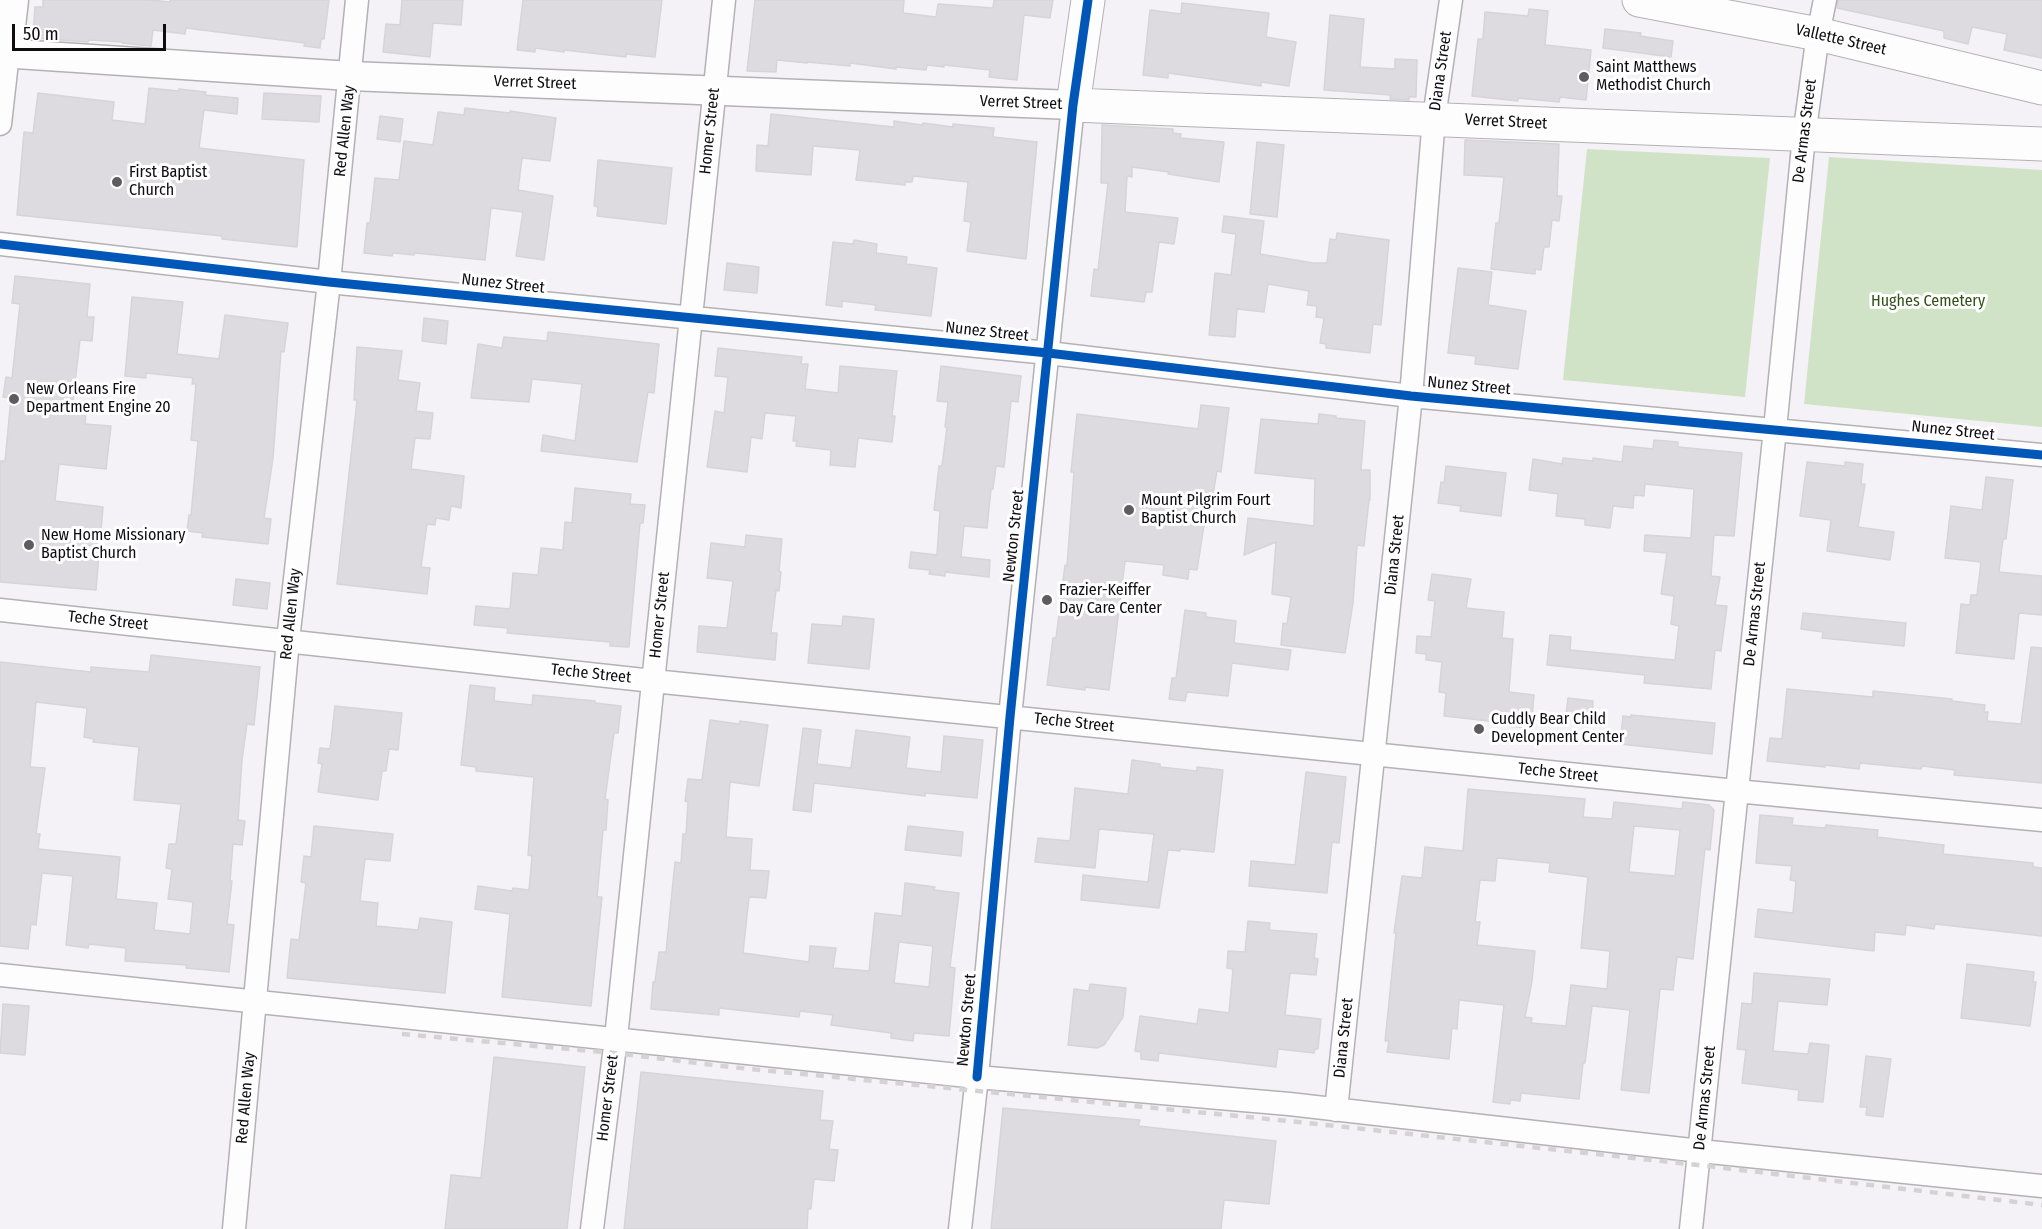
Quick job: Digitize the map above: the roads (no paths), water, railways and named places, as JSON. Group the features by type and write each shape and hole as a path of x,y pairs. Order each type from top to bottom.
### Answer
{"main road":[{"name":"Newton Street","path":"1073,105 1088,0"},
{"name":"Vallette Street","path":"1639,0 1818,34 2042,88"},
{"name":"Verret Street","path":"1073,105 2042,144"}],"street":[{"path":"0,124 4,53 14,0"},
{"name":"Red Allen Way","path":"234,1229 288,640 329,282 357,0"},
{"name":"Homer Street","path":"592,1229 616,1038 724,0"},
{"name":"Diana Street","path":"1336,1110 1411,396 1434,118 1451,0"},
{"name":"De Armas Street","path":"1691,1229 1804,136 1825,0"},
{"name":"Verret Street","path":"4,53 350,76 1073,105"},
{"name":"Newton Street","path":"960,1229 1073,105"},
{"name":"Nunez Street","path":"0,244 329,282 1048,353 1411,396 2042,455"},
{"name":"Teche Street","path":"0,610 653,681 2042,820"},
{"path":"0,975 977,1077 1336,1110 1700,1151 2042,1186"}],"railway":[{"path":"402,1034 1289,1121 2042,1205"}],"place":[{"name":"Saint Matthews Methodist Church","path":"1584,77"},
{"name":"First Baptist Church","path":"117,182"},
{"name":"New Orleans Fire Department Engine 20","path":"14,399"},
{"name":"Mount Pilgrim Fourt Baptist Church","path":"1129,510"},
{"name":"New Home Missionary Baptist Church","path":"29,545"},
{"name":"Frazier-Keiffer Day Care Center","path":"1047,600"},
{"name":"Cuddly Bear Child Development Center","path":"1479,729"}],"park label":[{"name":"Hughes Cemetery","path":"1928,302"}]}
